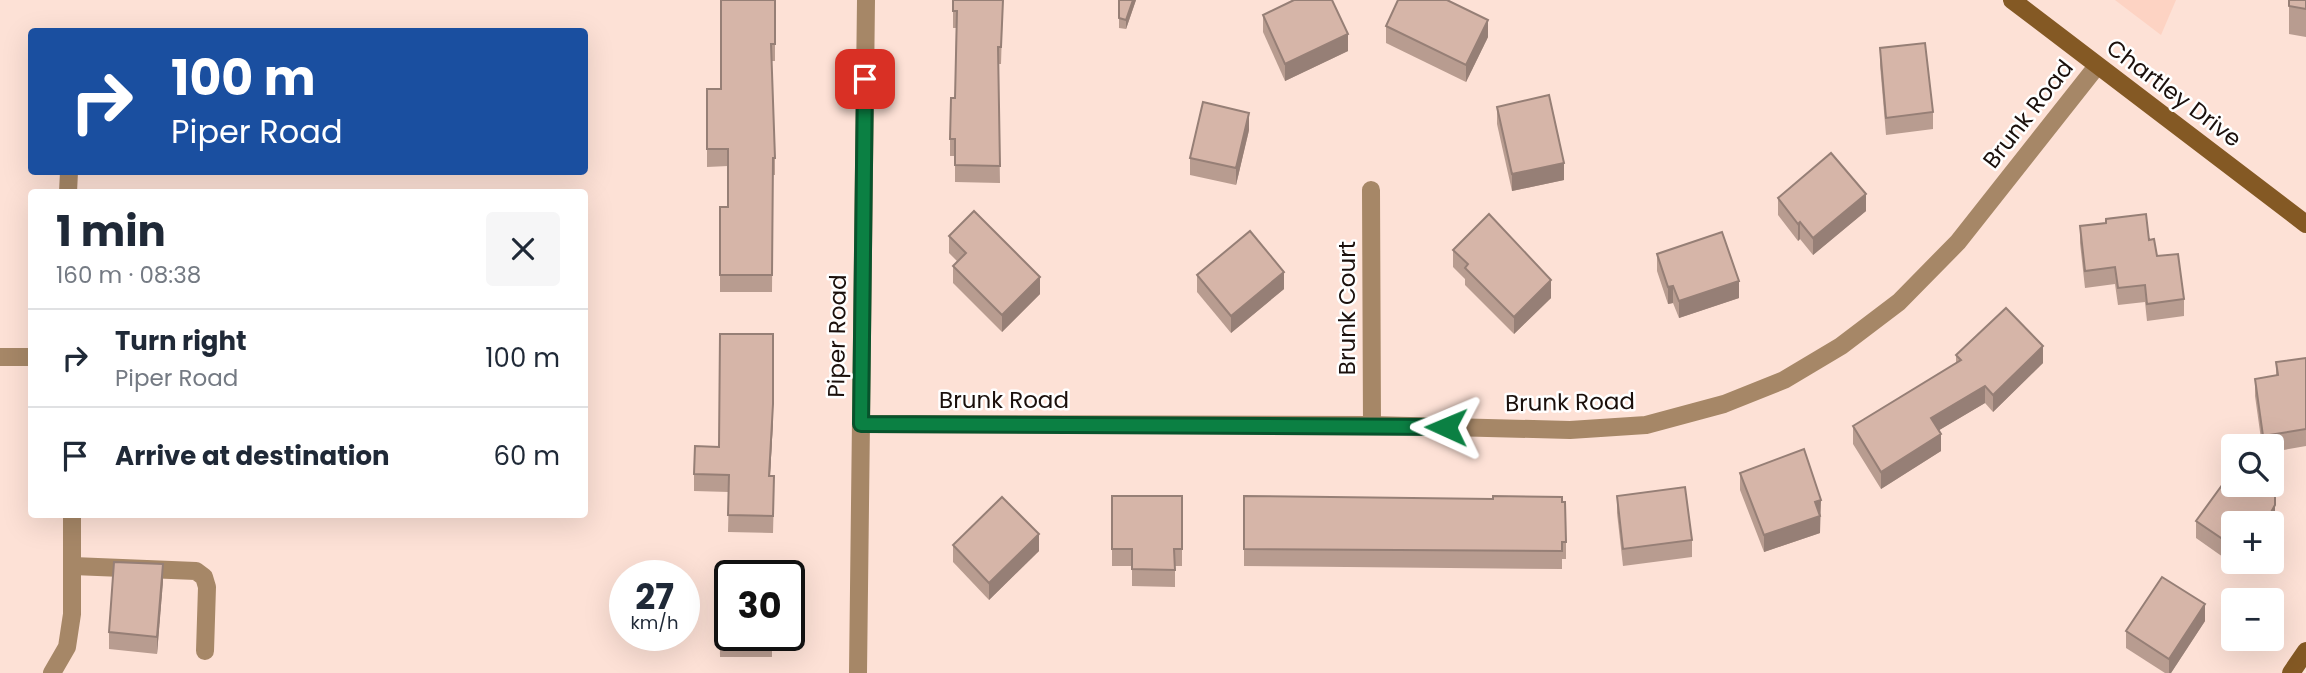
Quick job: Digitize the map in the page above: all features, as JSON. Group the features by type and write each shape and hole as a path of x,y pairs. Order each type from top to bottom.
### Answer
{"street":[{"name":"Piper Road","path":"858,673 866,0"},
{"name":"Chartley Drive","path":"2012,0 2306,224"},
{"name":"Brunk Road","path":"861,424 1372,425 1570,430 1646,425 1724,404 1784,380 1841,346 1909,292 1958,242 2097,66"},
{"name":"Brunk Court","path":"1371,190 1372,425"},
{"path":"0,357 28,357"},
{"path":"52,673 67,647 72,614 72,518"},
{"path":"73,566 196,571 204,577 207,587 205,651"},
{"path":"2291,673 2306,651"}],"shaded area":[{"path":"2115,0 2176,0 2161,35"}],"building":[{"path":"721,0 775,0 775,44 771,44 775,158 772,275 720,275 720,207 728,207 728,149 707,149 707,89 721,89"},
{"path":"953,0 1003,0 1001,47 998,47 1000,166 955,165 955,139 950,139 951,98 955,98 957,11 953,11"},
{"path":"1119,0 1133,0 1126,20 1119,18"},
{"path":"1294,0 1332,0 1348,34 1285,64 1263,15"},
{"path":"1398,0 1447,0 1488,20 1466,65 1386,26"},
{"path":"2289,0 2306,0 2306,9 2289,6"},
{"path":"1925,43 1933,112 1886,118 1880,48"},
{"path":"1549,95 1564,163 1512,174 1497,107"},
{"path":"1203,102 1249,113 1236,168 1190,158"},
{"path":"1831,153 1866,194 1813,238 1778,198"},
{"path":"974,211 1040,277 1002,315 953,266 966,253 949,236"},
{"path":"1489,214 1551,280 1514,317 1465,268 1468,264 1453,250"},
{"path":"2146,214 2149,240 2154,239 2157,256 2178,254 2184,299 2147,304 2145,285 2118,288 2115,267 2085,271 2080,226 2106,223 2106,219"},
{"path":"1250,231 1284,272 1231,316 1197,275"},
{"path":"1722,232 1739,281 1679,301 1673,286 1668,287 1657,254"},
{"path":"2006,308 2043,346 1993,395 1985,386 1931,418 1941,434 1881,472 1853,426 1961,360 1956,355"},
{"path":"720,334 773,334 769,476 774,476 773,516 728,515 729,475 694,474 695,446 719,447"},
{"path":"2306,358 2306,429 2263,434 2255,379 2278,375 2276,362"},
{"path":"1804,449 1821,500 1815,502 1820,516 1764,535 1740,473"},
{"path":"1685,487 1692,540 1623,549 1617,496"},
{"path":"2221,487 2221,497 2275,497 2272,511 2221,511 2221,538 2196,521"},
{"path":"1112,496 1182,496 1182,549 1174,549 1175,570 1132,569 1132,549 1112,549"},
{"path":"1244,496 1493,499 1493,496 1562,497 1562,502 1565,502 1566,542 1562,542 1562,551 1244,549"},
{"path":"1002,497 1039,534 989,583 953,545"},
{"path":"114,562 163,564 157,637 109,632"},
{"path":"2162,577 2205,604 2169,659 2126,631"}],"route":[{"path":"865,79 861,424 1446,427"}]}
